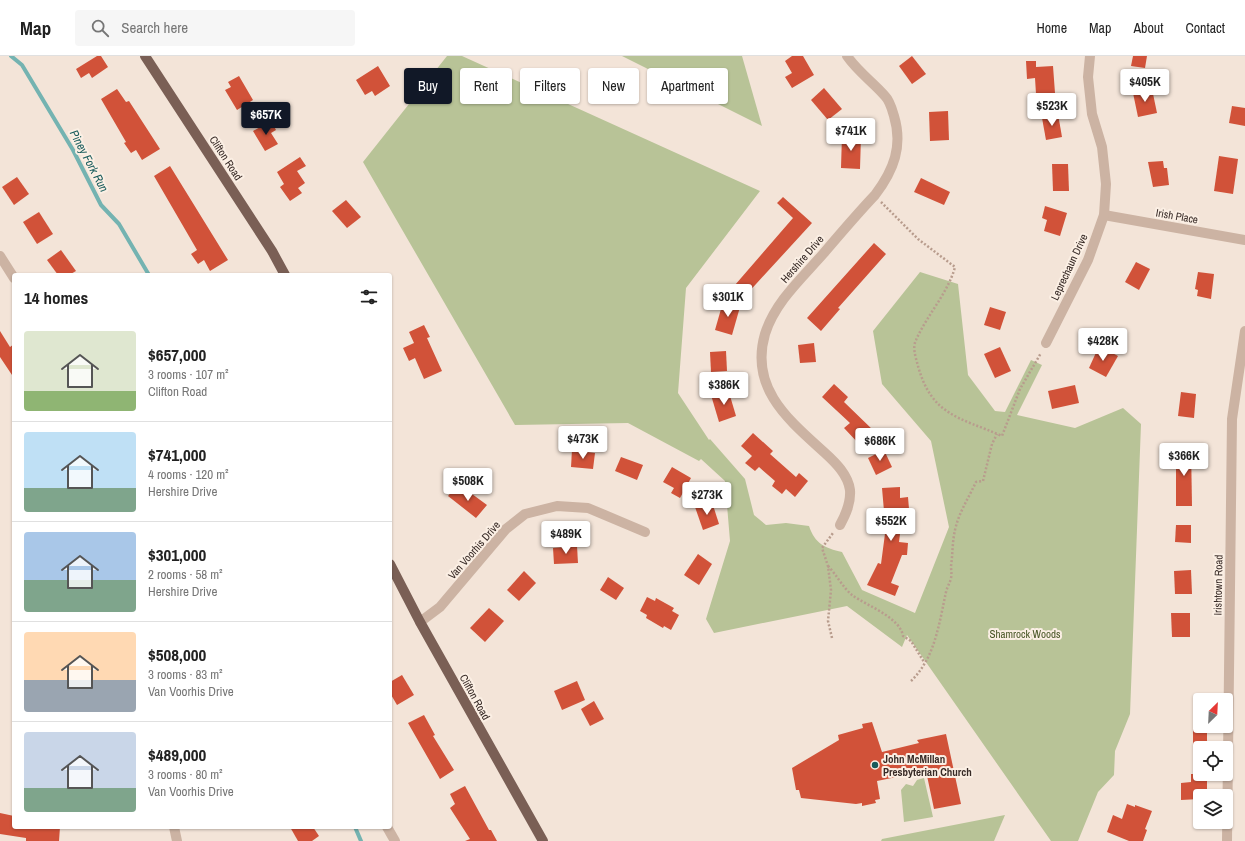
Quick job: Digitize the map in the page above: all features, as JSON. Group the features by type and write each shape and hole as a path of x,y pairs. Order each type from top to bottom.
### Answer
{"main road":[{"name":"Clifton Road","path":"144,56 264,239 284,273"},
{"name":"Clifton Road","path":"392,568 420,622 543,841"}],"street":[{"name":"Hershire Drive","path":"840,525 849,505 850,490 847,481 836,464 787,418 777,406 771,396 763,370 763,346 769,323 781,302 875,195 885,182 896,159 898,136 895,120 885,96 859,72 847,56"},
{"name":"Leprechaun Drive","path":"1046,343 1088,260 1104,215 1106,184 1102,147 1092,114 1088,77 1090,56"},
{"name":"Irish Place","path":"1104,215 1245,240"},
{"path":"0,256 12,275"},
{"name":"Irishtown Road","path":"1227,841 1232,419 1245,331"},
{"name":"Van Voorhis Drive","path":"420,622 440,607 506,529 525,514 557,506 588,508 645,532"},
{"path":"174,829 177,841"},
{"path":"389,829 395,841"}],"path":[{"path":"875,195 918,239 955,267 947,285 914,345 916,359 926,389 934,401 944,410 1002,436 1020,388 1038,360"},
{"path":"911,681 922,670 924,662 934,647 938,624 945,603 945,593 951,578 952,543 956,528 976,482 983,481 992,444 997,434"},
{"path":"826,542 822,550 828,566 831,590 828,620 832,638"},
{"path":"828,566 850,593 894,620 902,629 902,636 906,640 910,640 924,662"}],"green space":[{"name":"Shamrock Woods","path":"447,56 462,56 488,68 460,68 460,104 512,104 512,79 520,82 520,104 568,104 760,191 686,288 678,393 709,440 710,439 745,479 754,515 766,525 786,523 809,526 814,537 821,544 842,552 862,590 915,613 949,527 931,441 882,384 873,331 920,272 958,284 968,375 995,411 1005,412 1031,360 1042,365 1017,415 1075,428 1123,408 1141,424 1130,714 1115,751 1114,775 1098,792 1078,841 1051,841 907,635 902,647 847,606 714,633 706,619 730,541 725,481 701,459 699,461 628,423 515,425 363,162 409,104 452,104 452,68 437,68"},
{"path":"622,56 742,56 762,126 718,104 728,104 728,68 647,68"},
{"path":"924,778 933,817 904,822 901,790 906,784 913,786 917,780"},
{"path":"1005,815 994,841 881,841 882,839"}],"building":[{"path":"97,56 101,56 108,67 92,78 89,73 81,78 76,69"},
{"path":"792,56 803,56 814,75 792,88 785,77 792,73 785,61"},
{"path":"912,56 926,74 912,84 899,66"},
{"path":"1133,56 1147,56 1145,68 1131,66"},
{"path":"1026,61 1036,61 1036,67 1053,66 1055,93 1036,94 1035,78 1027,79"},
{"path":"378,66 390,86 375,96 372,91 365,95 356,80"},
{"path":"239,76 253,100 237,110 225,90 231,87 228,82"},
{"path":"824,88 842,109 828,120 811,100"},
{"path":"117,89 126,102 129,101 160,149 142,160 136,150 131,153 124,143 126,142 101,99"},
{"path":"1152,89 1157,113 1138,117 1133,93"},
{"path":"1232,106 1245,108 1245,126 1229,123"},
{"path":"948,111 949,140 930,141 929,112"},
{"path":"1058,114 1062,137 1046,140 1042,118"},
{"path":"271,121 276,130 271,133 278,144 265,151 253,131"},
{"path":"842,135 861,136 860,169 841,168"},
{"path":"1219,156 1238,159 1233,194 1214,191"},
{"path":"300,157 306,166 297,171 305,183 298,188 302,193 290,201 280,187 284,184 277,172"},
{"path":"1163,161 1164,168 1167,168 1169,185 1153,187 1148,162"},
{"path":"1052,164 1068,164 1069,191 1053,191"},
{"path":"170,166 228,260 210,271 204,260 198,264 191,254 197,250 154,176"},
{"path":"17,177 29,194 14,205 2,187"},
{"path":"921,178 950,192 944,205 914,192"},
{"path":"783,197 812,223 746,295 735,285 793,218 777,203"},
{"path":"346,200 361,217 347,228 332,211"},
{"path":"1045,206 1067,213 1060,236 1044,231 1047,220 1042,218"},
{"path":"39,212 53,234 37,244 23,222"},
{"path":"874,243 886,254 838,308 840,309 821,331 807,318"},
{"path":"61,250 76,271 72,273 57,273 47,260"},
{"path":"1136,262 1150,269 1139,290 1125,282"},
{"path":"1198,272 1214,274 1211,299 1197,296 1198,290 1195,289"},
{"path":"723,302 740,307 732,335 715,330"},
{"path":"990,307 1006,312 1000,330 984,325"},
{"path":"424,325 430,337 427,338 442,371 424,379 415,358 409,361 403,348 414,343 409,332"},
{"path":"0,331 10,347 12,346 12,375 0,357"},
{"path":"814,343 816,362 800,363 798,345"},
{"path":"1099,346 1118,356 1106,377 1089,368"},
{"path":"1000,347 1011,371 995,378 984,354"},
{"path":"726,351 727,371 711,372 710,352"},
{"path":"834,384 848,397 844,402 874,431 860,445 844,428 850,423 822,397"},
{"path":"1075,385 1079,403 1052,409 1048,391"},
{"path":"728,389 736,416 719,422 711,395"},
{"path":"1181,392 1196,394 1194,418 1178,416"},
{"path":"753,433 773,451 770,454 796,477 799,473 808,481 795,497 786,489 782,494 772,486 775,481 759,467 755,471 745,463 752,456 741,446"},
{"path":"1176,447 1191,447 1192,506 1176,506"},
{"path":"572,450 595,453 593,469 571,467"},
{"path":"884,450 892,467 876,475 868,458"},
{"path":"621,457 643,465 637,480 615,471"},
{"path":"672,467 691,478 680,498 671,493 674,488 663,482"},
{"path":"457,485 470,496 472,494 487,505 476,518 448,496"},
{"path":"900,487 900,498 908,497 909,509 903,510 899,542 908,543 907,555 902,555 891,583 899,586 895,596 867,585 878,563 881,564 888,511 884,511 882,488"},
{"path":"712,502 719,524 703,530 695,507"},
{"path":"1176,525 1191,525 1191,543 1175,542"},
{"path":"577,546 578,563 554,564 553,548"},
{"path":"698,554 712,564 699,585 684,575"},
{"path":"1191,570 1192,594 1175,594 1174,571"},
{"path":"524,571 536,583 519,601 507,590"},
{"path":"608,577 624,588 616,600 600,590"},
{"path":"647,597 655,601 656,598 674,608 672,611 679,615 671,630 664,626 663,628 646,618 647,615 640,611"},
{"path":"489,608 504,621 485,642 470,628"},
{"path":"1171,613 1190,613 1190,637 1172,637"},
{"path":"402,675 414,695 397,705 392,696 392,681"},
{"path":"577,681 585,700 562,710 554,691"},
{"path":"594,701 604,719 590,726 581,709"},
{"path":"424,715 435,735 433,736 454,770 440,779 408,723"},
{"name":"John McMillan Presbyterian Church","path":"872,722 882,752 919,743 917,740 946,734 961,804 934,809 926,771 877,781 880,799 875,800 876,803 862,806 862,803 856,804 801,798 799,790 796,790 792,768 839,740 838,735 863,728 862,724"},
{"path":"1193,733 1207,733 1207,741 1193,741"},
{"path":"1191,774 1193,774 1193,781 1207,781 1207,789 1193,789 1193,799 1181,800 1181,783 1191,782"},
{"path":"465,786 489,830 491,830 497,841 465,841 470,839 450,808 455,804 450,794"},
{"path":"1127,804 1152,811 1145,829 1147,830 1143,841 1129,841 1107,832 1113,815 1122,819"},
{"path":"0,813 12,816 12,829 60,829 59,841 26,841 26,838 0,834"},
{"path":"291,829 314,829 319,836 312,841 298,841"}],"waterway":[{"name":"Piney Fork Run","path":"11,56 22,65 73,150 101,205 119,224 148,273"},
{"name":"Piney Fork Run","path":"356,829 361,841"}],"place":[{"name":"John McMillan Presbyterian Church","path":"875,765"}]}
